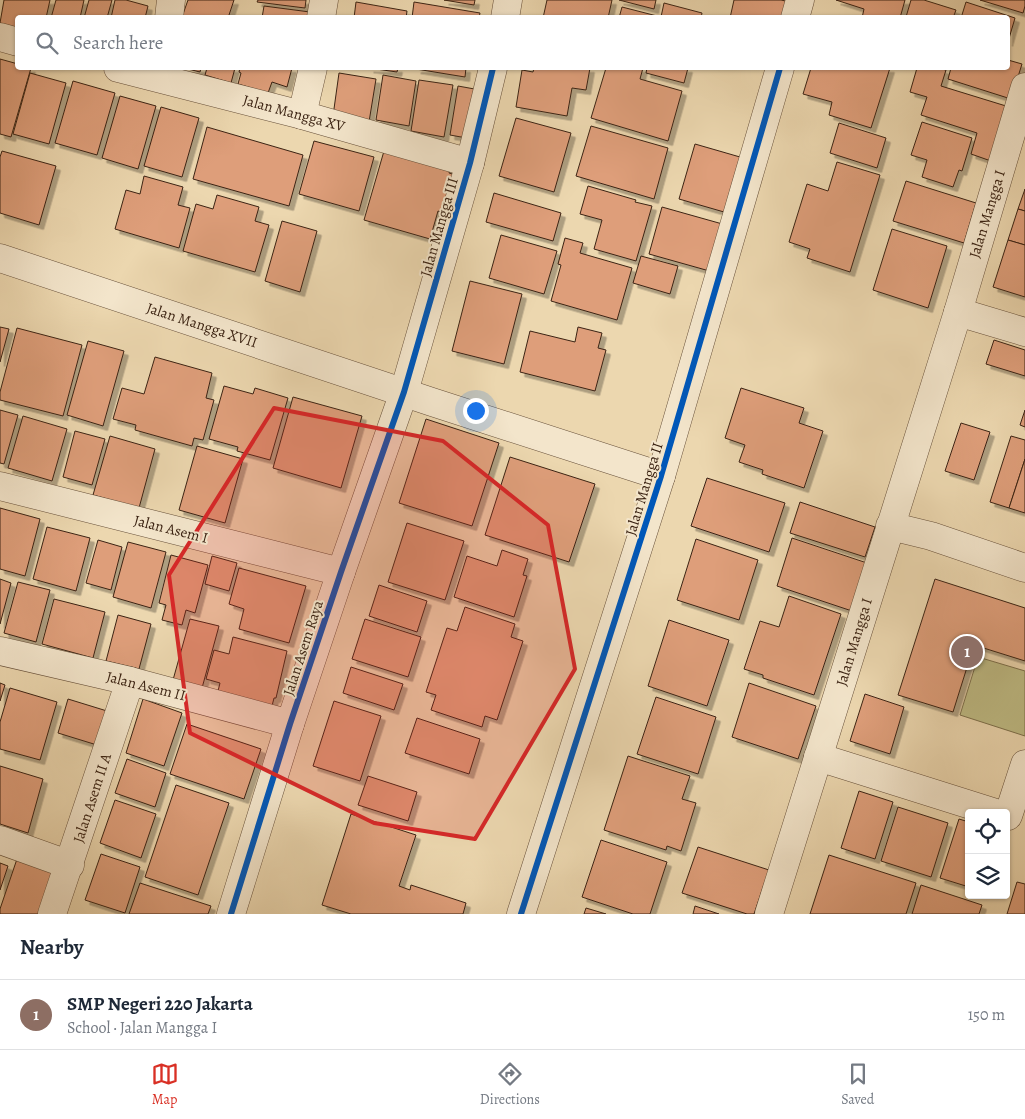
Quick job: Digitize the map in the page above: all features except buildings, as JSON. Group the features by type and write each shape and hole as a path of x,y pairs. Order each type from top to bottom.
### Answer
{"street":[{"path":"169,15 171,0"},
{"path":"322,15 324,0"},
{"path":"506,15 508,0"},
{"path":"796,15 800,0"},
{"path":"0,37 15,41"},
{"name":"Jalan Mangga XV","path":"135,70 161,73 470,163"},
{"path":"302,114 313,70"},
{"name":"Jalan Mangga III","path":"404,392 470,163 493,70"},
{"name":"Jalan Mangga II","path":"521,914 661,476 779,70"},
{"name":"Jalan Mangga I","path":"769,914 958,312 1025,87"},
{"name":"Jalan Mangga XVII","path":"0,258 661,476"},
{"path":"958,312 1025,332"},
{"name":"Jalan Asem Raya","path":"231,914 290,724 404,392"},
{"name":"Jalan Asem I","path":"0,486 341,572"},
{"path":"890,526 931,536 1025,568"},
{"name":"Jalan Asem II","path":"0,651 130,681 290,724"},
{"name":"Jalan Asem II A","path":"52,914 70,865 130,681"},
{"path":"818,757 984,809"},
{"path":"1010,814 1025,764"},
{"path":"0,840 70,865"}],"highlighted area":[{"path":"274,408 443,441 548,525 575,669 475,839 374,823 190,733 169,575"}],"shaded area":[{"path":"978,657 1025,671 1025,736 960,715"}],"cycle path":[{"path":"231,914 290,724 404,392 470,163 493,70"},
{"path":"521,914 661,476 779,70"}],"place":[{"name":"SMP Negeri 220 Jakarta","path":"967,652"}]}
